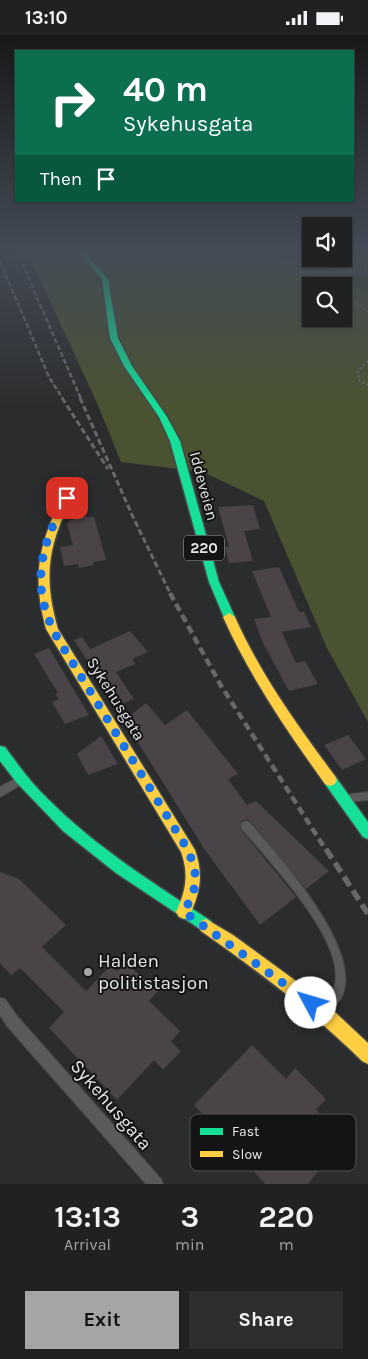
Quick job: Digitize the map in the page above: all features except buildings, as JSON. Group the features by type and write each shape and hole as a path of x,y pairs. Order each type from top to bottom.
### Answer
{"main road":[{"name":"Iddeveien","path":"109,303 114,339 128,366 166,422 175,441 202,544 230,624 254,669 343,800 368,833"},
{"name":"Sykehusgata","path":"67,498 53,523 42,559 41,589 46,615 61,644 188,850 197,872 194,893 184,912"},
{"path":"0,751 22,780 72,831 110,862 300,993 368,1055"}],"lane":[{"path":"0,793 22,780"},
{"path":"343,800 355,796 368,795"},
{"path":"246,826 320,915 341,959 341,985 322,1012"},
{"name":"Sykehusgata","path":"0,1003 12,1021 156,1184"}],"path":[{"path":"355,303 368,311"},
{"path":"368,361 358,371 359,380 368,385"}],"green space":[{"path":"51,303 302,303 302,327 352,327 352,303 368,303 368,722 327,648 264,501 203,472 121,462 97,403"}],"railway":[{"path":"18,303 49,377 63,399"},
{"path":"39,303 81,399"},
{"path":"62,398 108,469"},
{"path":"80,398 133,517 170,593"},
{"path":"170,593 220,684 326,850"},
{"path":"326,849 368,914"}],"traffic: fast":[{"path":"109,303 114,338 128,366 163,417 175,441 214,582 229,617"},
{"path":"0,751 20,778 68,827 121,869 206,926"},
{"path":"330,780 368,833"}],"traffic: slow":[{"path":"67,498 52,531 44,562 44,593 52,629 188,850 194,874 191,896 184,912"},
{"path":"229,617 262,681 330,780"},
{"path":"206,926 311,1002 368,1055"}],"place":[{"name":"Halden politistasjon","path":"88,972"}],"route":[{"path":"67,498 46,540 42,559 40,573 41,589 46,615 52,629 88,690 188,850 197,872 194,893 184,912 300,993 311,1003"}]}
